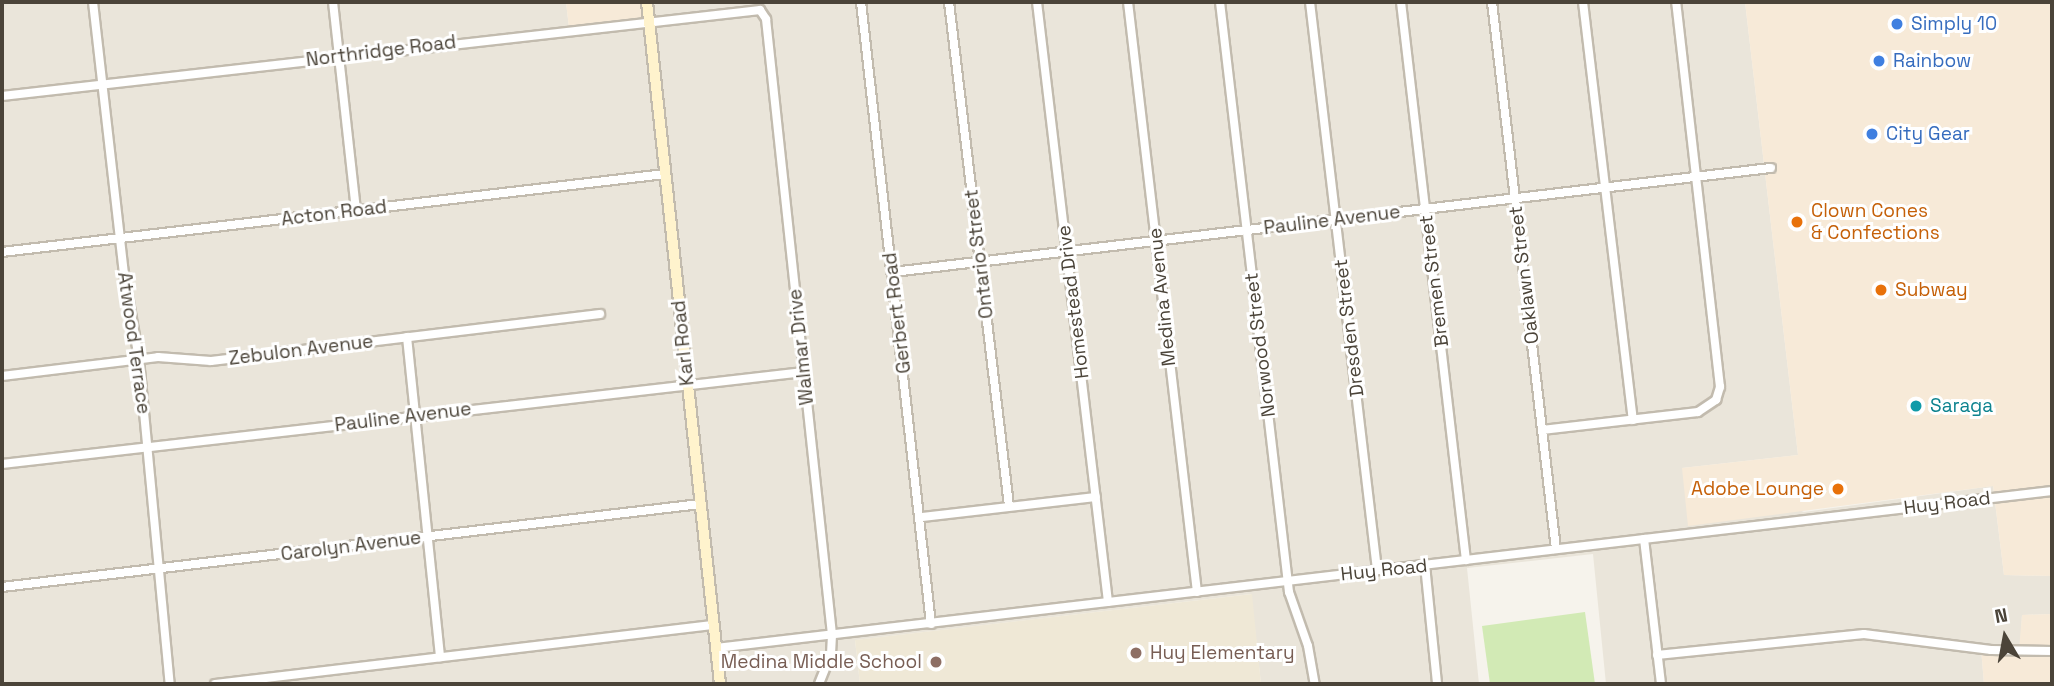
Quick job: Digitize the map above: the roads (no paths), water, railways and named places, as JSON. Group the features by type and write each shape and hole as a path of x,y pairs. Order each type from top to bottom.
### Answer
{"main road":[{"name":"Karl Road","path":"646,2 720,684"}],"street":[{"name":"Atwood Terrace","path":"93,2 120,239 139,359 149,446 170,684"},
{"path":"333,2 356,210"},
{"name":"Gerbert Road","path":"861,2 922,517 931,624"},
{"name":"Ontario Street","path":"949,2 1009,506"},
{"name":"Homestead Drive","path":"1037,2 1108,602"},
{"name":"Medina Avenue","path":"1128,2 1196,592"},
{"name":"Norwood Street","path":"1220,2 1288,582 1314,684"},
{"name":"Dresden Street","path":"1310,2 1377,570"},
{"name":"Bremen Street","path":"1401,2 1466,560"},
{"name":"Oaklawn Street","path":"1492,2 1556,549"},
{"path":"1583,2 1633,420"},
{"path":"1542,430 1699,412 1716,400 1719,374 1676,2"},
{"name":"Northridge Road","path":"2,96 649,19 760,10"},
{"name":"Walmar Drive","path":"760,10 766,19 832,635 831,654 819,684"},
{"name":"Pauline Avenue","path":"893,272 1156,239 1771,169"},
{"name":"Acton Road","path":"2,252 665,174"},
{"name":"Zebulon Avenue","path":"2,376 139,359 211,361 600,314"},
{"path":"407,337 440,657"},
{"name":"Pauline Avenue","path":"2,464 804,372"},
{"name":"Huy Road","path":"716,648 2052,491"},
{"path":"922,517 1096,496"},
{"name":"Carolyn Avenue","path":"2,587 700,504"},
{"path":"1644,539 1661,684"},
{"path":"1425,565 1437,684"},
{"path":"215,684 713,625"},
{"path":"1657,655 1864,634 1991,650 2052,651"}],"place":[{"name":"Simply 10","path":"1897,24"},
{"name":"Rainbow","path":"1879,61"},
{"name":"City Gear","path":"1872,134"},
{"name":"Clown Cones & Confections","path":"1797,222"},
{"name":"Subway","path":"1881,290"},
{"name":"Saraga","path":"1916,406"},
{"name":"Adobe Lounge","path":"1838,489"},
{"name":"Huy Elementary","path":"1136,653"},
{"name":"Medina Middle School","path":"936,662"}]}
